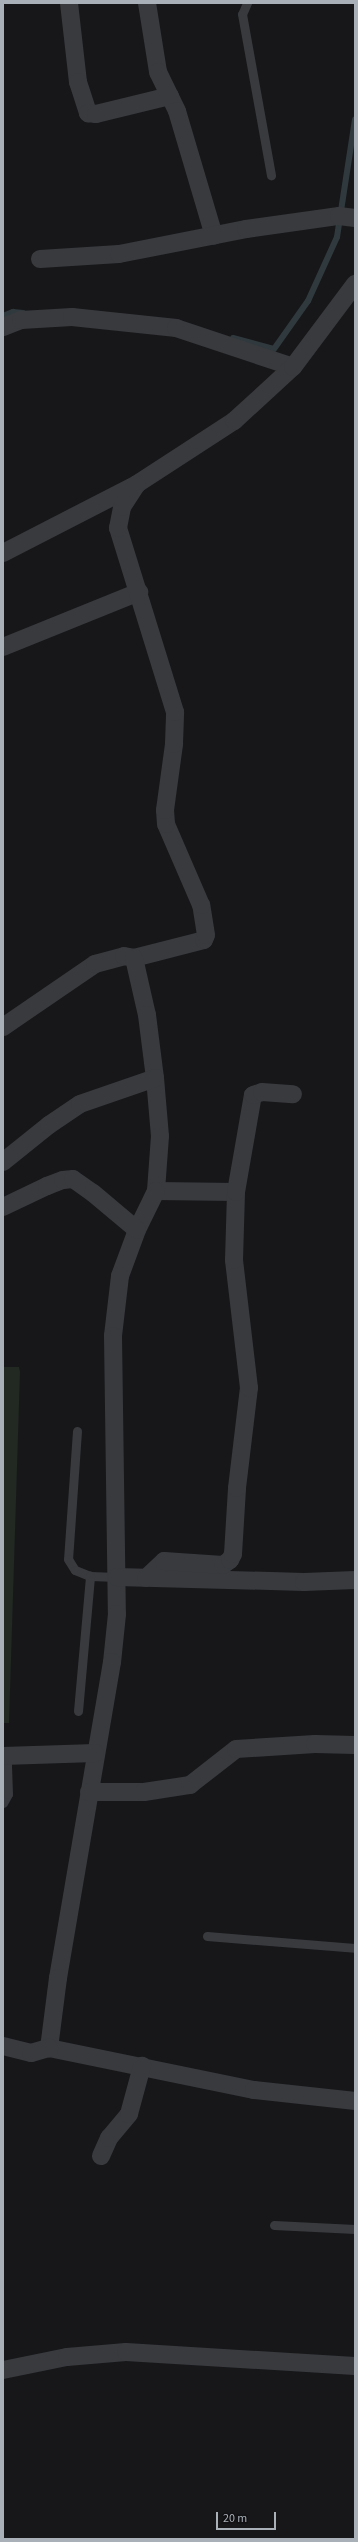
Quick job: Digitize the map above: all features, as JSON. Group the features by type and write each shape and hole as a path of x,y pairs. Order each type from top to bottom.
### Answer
{"street":[{"path":"69,3 78,82 88,113 96,114 170,96"},
{"path":"147,3 158,72 177,111 214,236"},
{"path":"40,259 119,254 214,236 339,216 355,218"},
{"path":"3,553 137,484 234,421 293,367 355,284"},
{"path":"3,327 21,320 72,317 176,328 293,367"},
{"path":"3,1027 95,964 124,956 134,958 204,940 206,935 201,905 166,824 165,810 176,726 175,712 140,592 118,528 122,506 137,484"},
{"path":"3,647 140,592"},
{"path":"49,2048 58,1978 95,1753 112,1662 117,1614 112,1336 120,1276 137,1230 156,1191 160,1136 155,1078 147,1015 134,958"},
{"path":"3,1162 49,1125 80,1104 155,1078"},
{"path":"146,1578 164,1561 223,1564 230,1560 233,1554 237,1488 249,1388 234,1260 236,1192 253,1095 262,1092 294,1094"},
{"path":"3,1207 47,1186 73,1180 93,1193 137,1230"},
{"path":"156,1191 236,1192"},
{"path":"117,1577 304,1582 355,1580"},
{"path":"89,1792 144,1792 190,1784 236,1749 315,1744 355,1745"},
{"path":"5,1756 95,1753"},
{"path":"3,2046 31,2053 49,2048 254,2090 355,2101"},
{"path":"101,2156 109,2138 129,2114 142,2066"},
{"path":"3,2370 66,2357 126,2352 355,2366"}],"lane":[{"path":"247,3 242,14 271,175"},
{"path":"78,1431 68,1558 75,1570 90,1576 117,1577"},
{"path":"78,1711 90,1576"},
{"path":"3,1803 8,1794 5,1756"},
{"path":"207,1936 355,1948"},
{"path":"274,2225 355,2229"}],"shaded area":[{"path":"3,1367 19,1367 20,1372 9,1723 3,1723"}],"waterway":[{"path":"233,338 274,349 308,301 337,237 355,119"},
{"path":"3,316 13,312 23,313"}]}
